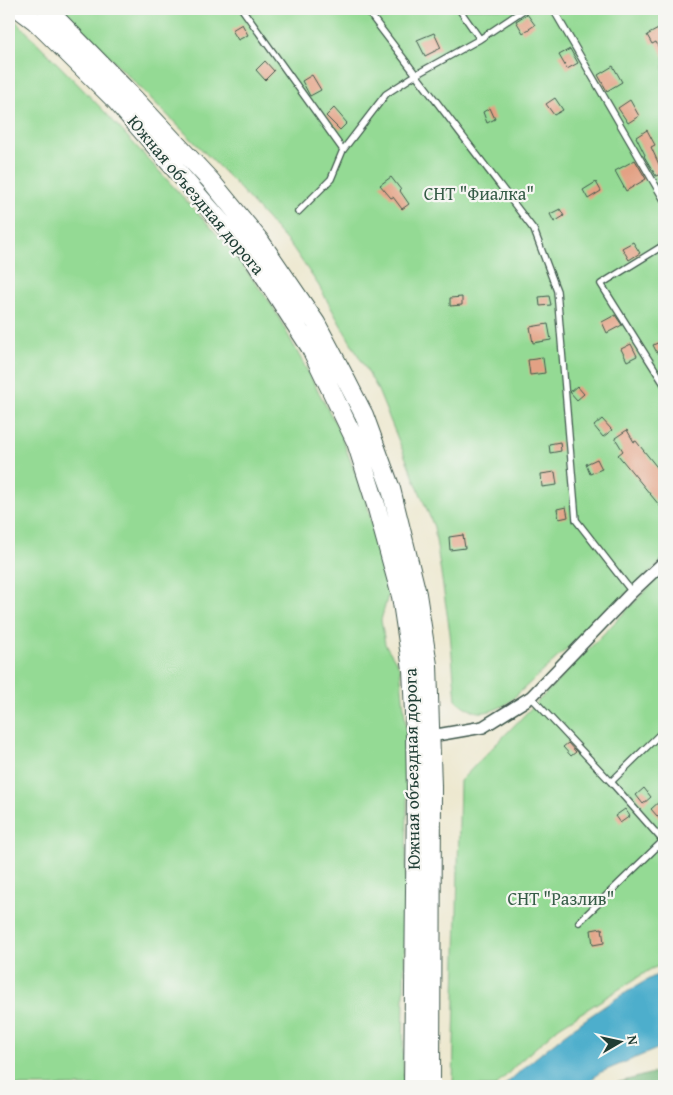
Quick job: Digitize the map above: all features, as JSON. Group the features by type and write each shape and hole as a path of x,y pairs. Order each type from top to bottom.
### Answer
{"main road":[{"name":"Южная объездная дорога","path":"19,9 35,21 116,101 254,260 310,347 356,442 376,505 401,596 432,786 431,1086"},
{"name":"Южная объездная дорога","path":"47,9 211,181 254,233 292,286 316,323 364,416 391,489 417,594 428,665 423,727 413,1086"}],"street":[{"path":"423,727 483,727 531,697 632,592 664,562"}],"lane":[{"path":"242,9 344,150"},
{"path":"366,9 534,230 557,291 576,520 632,592"},
{"path":"459,9 480,39"},
{"path":"298,212 331,179 344,150 386,94 417,74 480,39 525,9"},
{"path":"553,9 664,200"},
{"path":"664,245 601,284 664,384"},
{"path":"531,697 664,841 579,922"},
{"path":"611,782 664,730"}],"green space":[{"name":"СНТ \"Фиалка\"","path":"62,9 664,9 664,559 507,704 493,710 480,712 469,709 456,700 450,633 434,527 377,388 319,286 293,248 233,181"},
{"path":"9,14 102,109 227,245 272,305 338,428 367,504 389,592 381,620 385,644 400,668 408,747 404,1086 9,1086"},
{"name":"СНТ \"Разлив\"","path":"664,572 664,964 651,969 559,1027 518,1063 496,1086 453,1086 460,781"},
{"path":"664,1070 664,1086 605,1086"}],"water":[{"path":"664,972 664,1046 599,1073 584,1086 504,1086 545,1050 589,1017 620,996"}],"building":[{"path":"527,14 535,25 523,33 516,21"},
{"path":"242,24 248,35 238,40 232,30"},
{"path":"664,26 664,58 656,42 652,44 647,35"},
{"path":"434,33 441,48 425,56 417,40"},
{"path":"570,49 578,63 567,69 559,55"},
{"path":"265,61 274,71 265,80 256,70"},
{"path":"613,66 622,82 607,91 598,75"},
{"path":"312,75 321,90 310,96 302,81"},
{"path":"555,98 563,110 554,115 546,104"},
{"path":"630,100 639,116 628,123 618,108"},
{"path":"334,108 347,123 340,130 326,116"},
{"path":"490,108 495,119 487,123 483,112"},
{"path":"647,130 655,145 651,147 663,173 656,176 644,156 636,137"},
{"path":"635,160 646,179 626,191 615,171"},
{"path":"391,177 409,204 402,209 380,185"},
{"path":"596,182 601,191 588,199 583,190"},
{"path":"560,209 564,216 554,222 550,214"},
{"path":"633,242 640,253 629,260 622,248"},
{"path":"549,296 551,305 540,306 539,297"},
{"path":"462,297 462,305 450,306 450,298"},
{"path":"615,315 622,325 607,333 602,322"},
{"path":"548,324 551,340 533,343 530,327"},
{"path":"664,340 664,350 657,353 653,345"},
{"path":"631,344 637,356 627,361 621,349"},
{"path":"543,358 545,373 530,375 528,360"},
{"path":"577,386 584,394 577,400 570,392"},
{"path":"602,419 612,430 603,437 594,426"},
{"path":"627,430 634,442 636,441 664,476 664,511 618,455 623,451 615,438"},
{"path":"560,442 561,451 550,453 549,444"},
{"path":"597,459 602,469 590,474 586,464"},
{"path":"555,472 557,485 542,487 541,474"},
{"path":"566,507 568,517 559,519 557,509"},
{"path":"463,535 465,548 450,550 449,537"},
{"path":"568,743 576,752 571,756 563,747"},
{"path":"644,788 651,797 643,804 636,795"},
{"path":"660,801 664,805 664,824 651,809"},
{"path":"625,809 630,816 620,823 615,816"},
{"path":"602,928 604,943 593,945 591,930"}]}
